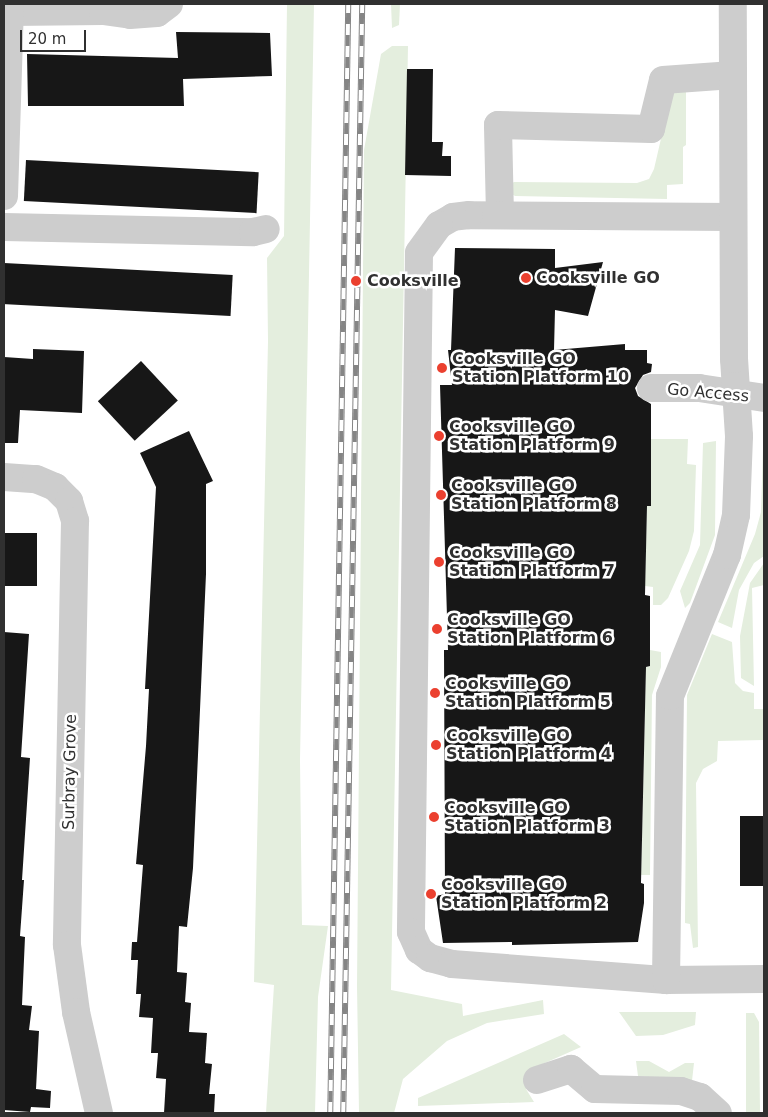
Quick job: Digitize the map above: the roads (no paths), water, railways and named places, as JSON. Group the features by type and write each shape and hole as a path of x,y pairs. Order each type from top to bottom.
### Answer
{"street":[{"path":"4,196 6,62 10,8 103,11 130,15 157,13 169,4"},
{"path":"666,980 670,696 727,555 736,515 739,436 736,394 733,217 733,4"},
{"path":"500,215 498,124 651,129 664,80 732,74"},
{"path":"733,217 500,215 453,217 439,225 419,253 411,932 419,950 430,958 452,964 666,980 764,979"},
{"path":"4,227 253,232 266,229"},
{"name":"Go Access","path":"652,388 699,388 764,398"},
{"name":"Surbray Grove","path":"4,477 36,479 55,487 70,501 75,521 67,945 76,1012 99,1113"},
{"path":"537,1080 571,1068 595,1090 681,1091 700,1097 718,1113"}],"railway":[{"path":"330,1113 348,4"},
{"path":"343,1113 362,4"}],"place":[{"name":"Cooksville GO","path":"526,278"},
{"name":"Cooksville","path":"356,281"},
{"name":"Cooksville GO Station Platform 10","path":"442,368"},
{"name":"Cooksville GO Station Platform 9","path":"439,436"},
{"name":"Cooksville GO Station Platform 8","path":"441,495"},
{"name":"Cooksville GO Station Platform 7","path":"439,562"},
{"name":"Cooksville GO Station Platform 6","path":"437,629"},
{"name":"Cooksville GO Station Platform 5","path":"435,693"},
{"name":"Cooksville GO Station Platform 4","path":"436,745"},
{"name":"Cooksville GO Station Platform 3","path":"434,817"},
{"name":"Cooksville GO Station Platform 2","path":"431,894"}]}
